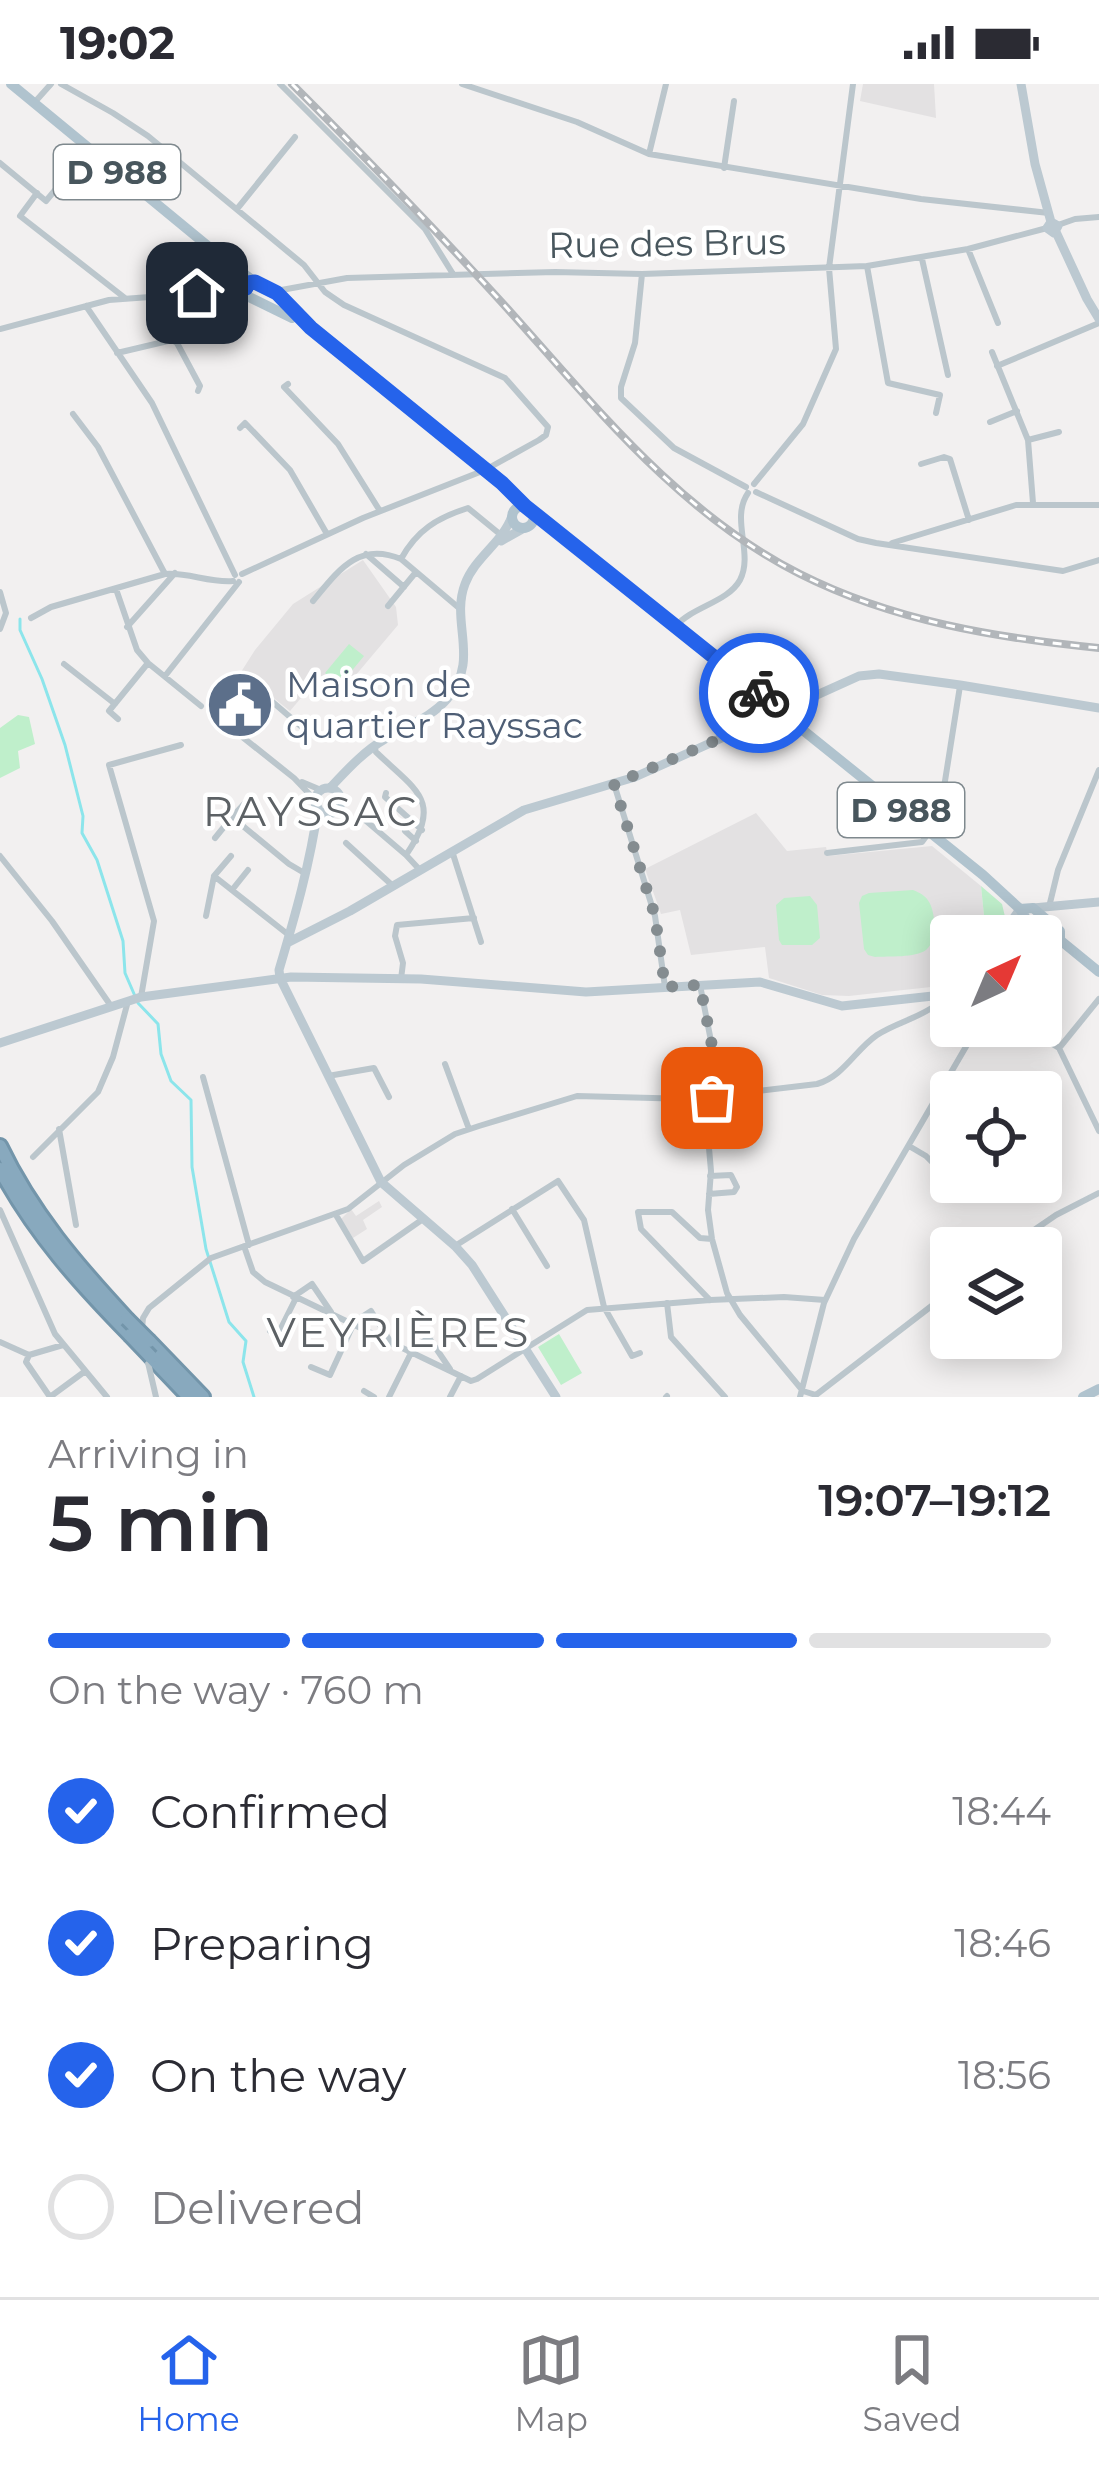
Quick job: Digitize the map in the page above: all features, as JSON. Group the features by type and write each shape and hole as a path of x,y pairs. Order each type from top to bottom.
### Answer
{"highway":[{"path":"0,1146 24,1191 78,1267 202,1397"},
{"path":"0,1169 58,1259 149,1361 189,1397"}],"main road":[{"name":"D 988","path":"10,84 224,260 245,272 249,287"},
{"path":"249,287 278,297 485,470 523,514"},
{"name":"D 988","path":"523,514 553,526 930,834 1041,909"},
{"path":"1036,915 1041,909 1043,915"},
{"path":"1062,945 1099,972"},
{"path":"1083,1397 1099,1389"}],"street":[{"path":"34,104 51,84"},
{"path":"32,618 51,607 165,574 218,583 237,578 327,534 485,470 548,432 545,422 505,378 325,292 304,265 124,119 61,84"},
{"path":"280,84 424,229 453,274"},
{"path":"462,84 577,122 649,154 1052,224 1099,218"},
{"path":"649,154 666,84"},
{"path":"676,626 732,590 741,578 741,504 803,424 833,360 836,339 829,272 854,84"},
{"path":"998,366 1099,321 1052,224 1034,164 1021,84"},
{"path":"724,168 734,101"},
{"path":"237,209 295,137"},
{"path":"0,163 46,201 89,148"},
{"path":"37,193 20,216 125,298"},
{"name":"Rue des Brus","path":"278,297 347,278 829,272 968,250 1052,224"},
{"path":"968,250 998,323"},
{"path":"922,259 948,375"},
{"path":"867,266 888,383 940,395 936,413"},
{"path":"642,274 634,343 621,398 674,448 858,538 1063,571 1099,560"},
{"path":"0,329 125,298 249,287"},
{"path":"86,306 152,403 237,578"},
{"path":"116,353 172,340 200,386 198,391"},
{"path":"992,352 1028,440 1033,504"},
{"path":"288,383 284,387 338,444 380,511"},
{"path":"990,422 1016,411"},
{"path":"73,414 98,447 165,574"},
{"path":"240,428 244,423 290,470 327,534"},
{"path":"1028,440 1059,432"},
{"path":"921,464 950,459 969,520"},
{"path":"889,544 1016,505 1099,505"},
{"path":"401,560 428,525 468,508 501,535"},
{"path":"523,514 466,580 460,608 465,642 457,685 434,711 374,746 325,796 280,978 381,1182 455,1246 486,1283 556,1397"},
{"path":"491,547 523,514"},
{"path":"914,536 914,549"},
{"path":"313,601 348,564 366,554 383,553 401,560 460,608"},
{"path":"366,554 404,587"},
{"path":"388,606 416,572"},
{"path":"128,627 175,573"},
{"path":"165,676 237,578"},
{"path":"116,589 136,650 201,706"},
{"path":"0,592 6,613 0,629"},
{"path":"118,719 109,711 148,663"},
{"path":"64,664 115,704"},
{"path":"288,940 393,886 524,809 614,784 868,674 1099,708"},
{"path":"826,853 922,842 930,834 939,819 960,685"},
{"path":"230,725 261,692 304,729"},
{"path":"217,716 294,778 340,807 330,814 314,843"},
{"path":"33,1157 98,1093 135,999 154,921 109,765 181,746"},
{"path":"374,746 417,789 424,813 422,830 406,855"},
{"path":"1041,909 1099,770"},
{"path":"614,784 655,916 665,987"},
{"path":"386,793 422,830"},
{"path":"325,796 323,813 330,814"},
{"path":"215,838 244,804"},
{"path":"232,817 306,874"},
{"path":"365,820 419,870"},
{"path":"405,831 416,841"},
{"path":"346,843 393,886"},
{"path":"452,851 481,942"},
{"path":"0,856 110,1006"},
{"path":"206,916 214,876 231,856"},
{"path":"232,890 248,870"},
{"path":"214,876 288,940"},
{"path":"1029,915 1041,909 1099,902"},
{"path":"400,979 403,962 397,925 474,918"},
{"path":"294,921 314,929"},
{"path":"0,1043 135,999 327,975 586,992 760,982 842,1006 930,997"},
{"path":"700,985 722,1096"},
{"path":"1099,998 1059,1048 1099,1131"},
{"path":"156,1397 142,1325 153,1304 210,1259 348,1209 426,1151 469,1129 577,1096 699,1099 803,1087 829,1080 881,1032 930,1010"},
{"path":"802,1394 825,1300 854,1239 966,1047"},
{"path":"445,1064 469,1129"},
{"path":"328,1076 374,1068 389,1097"},
{"path":"203,1077 258,1278 471,1381 587,1310 710,1300 825,1300"},
{"path":"699,1099 709,1148 712,1239 730,1300 802,1394 816,1395 930,1307"},
{"path":"59,1130 76,1225"},
{"path":"909,1146 930,1160"},
{"path":"710,1176 731,1175 737,1187 734,1192 710,1194"},
{"path":"455,1246 558,1181 584,1220 604,1307 632,1356 640,1353"},
{"path":"1039,1227 1099,1193"},
{"path":"0,1210 63,1346 107,1397"},
{"path":"512,1210 547,1266"},
{"path":"710,1300 641,1229 638,1212 672,1212 700,1238 712,1239"},
{"path":"335,1215 363,1261 423,1220"},
{"path":"270,1331 278,1334 295,1297 312,1284 334,1316"},
{"path":"667,1303 671,1337 725,1397"},
{"path":"311,1367 330,1375 352,1324 370,1311 392,1343"},
{"path":"389,1397 409,1352 429,1338 452,1372"},
{"path":"0,1342 29,1355 63,1346"},
{"path":"29,1355 26,1362 50,1397 84,1372"},
{"path":"450,1397 461,1376"},
{"path":"364,1391 374,1397"}],"shaded area":[{"path":"863,84 934,84 936,118 860,101"},
{"path":"363,560 396,607 398,625 339,695 317,679 290,711 241,672 293,604"},
{"path":"756,813 787,851 826,847 828,856 932,846 981,886 984,915 930,915 930,987 822,995 769,978 765,947 691,955 680,910 661,914 645,869"},
{"path":"379,1201 382,1207 363,1220 367,1229 353,1238 341,1219 351,1209 356,1216"}],"green space":[{"path":"349,644 364,656 340,685 325,673"},
{"path":"18,715 29,717 35,744 18,751 20,768 0,778 0,728"},
{"path":"981,886 1002,904 1005,915 984,915"},
{"path":"913,890 924,896 932,915 930,946 909,955 868,955 859,903 869,893"},
{"path":"810,896 817,905 820,938 812,945 782,945 776,905 784,898"},
{"path":"559,1334 582,1373 561,1385 538,1347"}],"waterway":[{"path":"20,619 20,630 65,745 83,816 82,833 97,860 123,941 125,973 138,1003 158,1024 161,1054 171,1081 191,1100 192,1167 206,1249 229,1322 246,1341 243,1362 254,1397"}],"railway":[{"path":"292,84 454,250 641,455 716,521 756,549 835,590 909,615 984,633 1099,648"}],"way so far":[{"path":"712,1098 722,1096 700,985 665,987 655,916 614,784 782,712 759,693"}],"place":[{"name":"Maison de quartier Rayssac","path":"240,705"}],"district":[{"name":"RAYSSAC","path":"311,811"},
{"name":"VEYRIÈRES","path":"399,1332"}],"route":[{"path":"197,293 246,288 255,282 277,293 311,328 517,500 759,693"}]}
